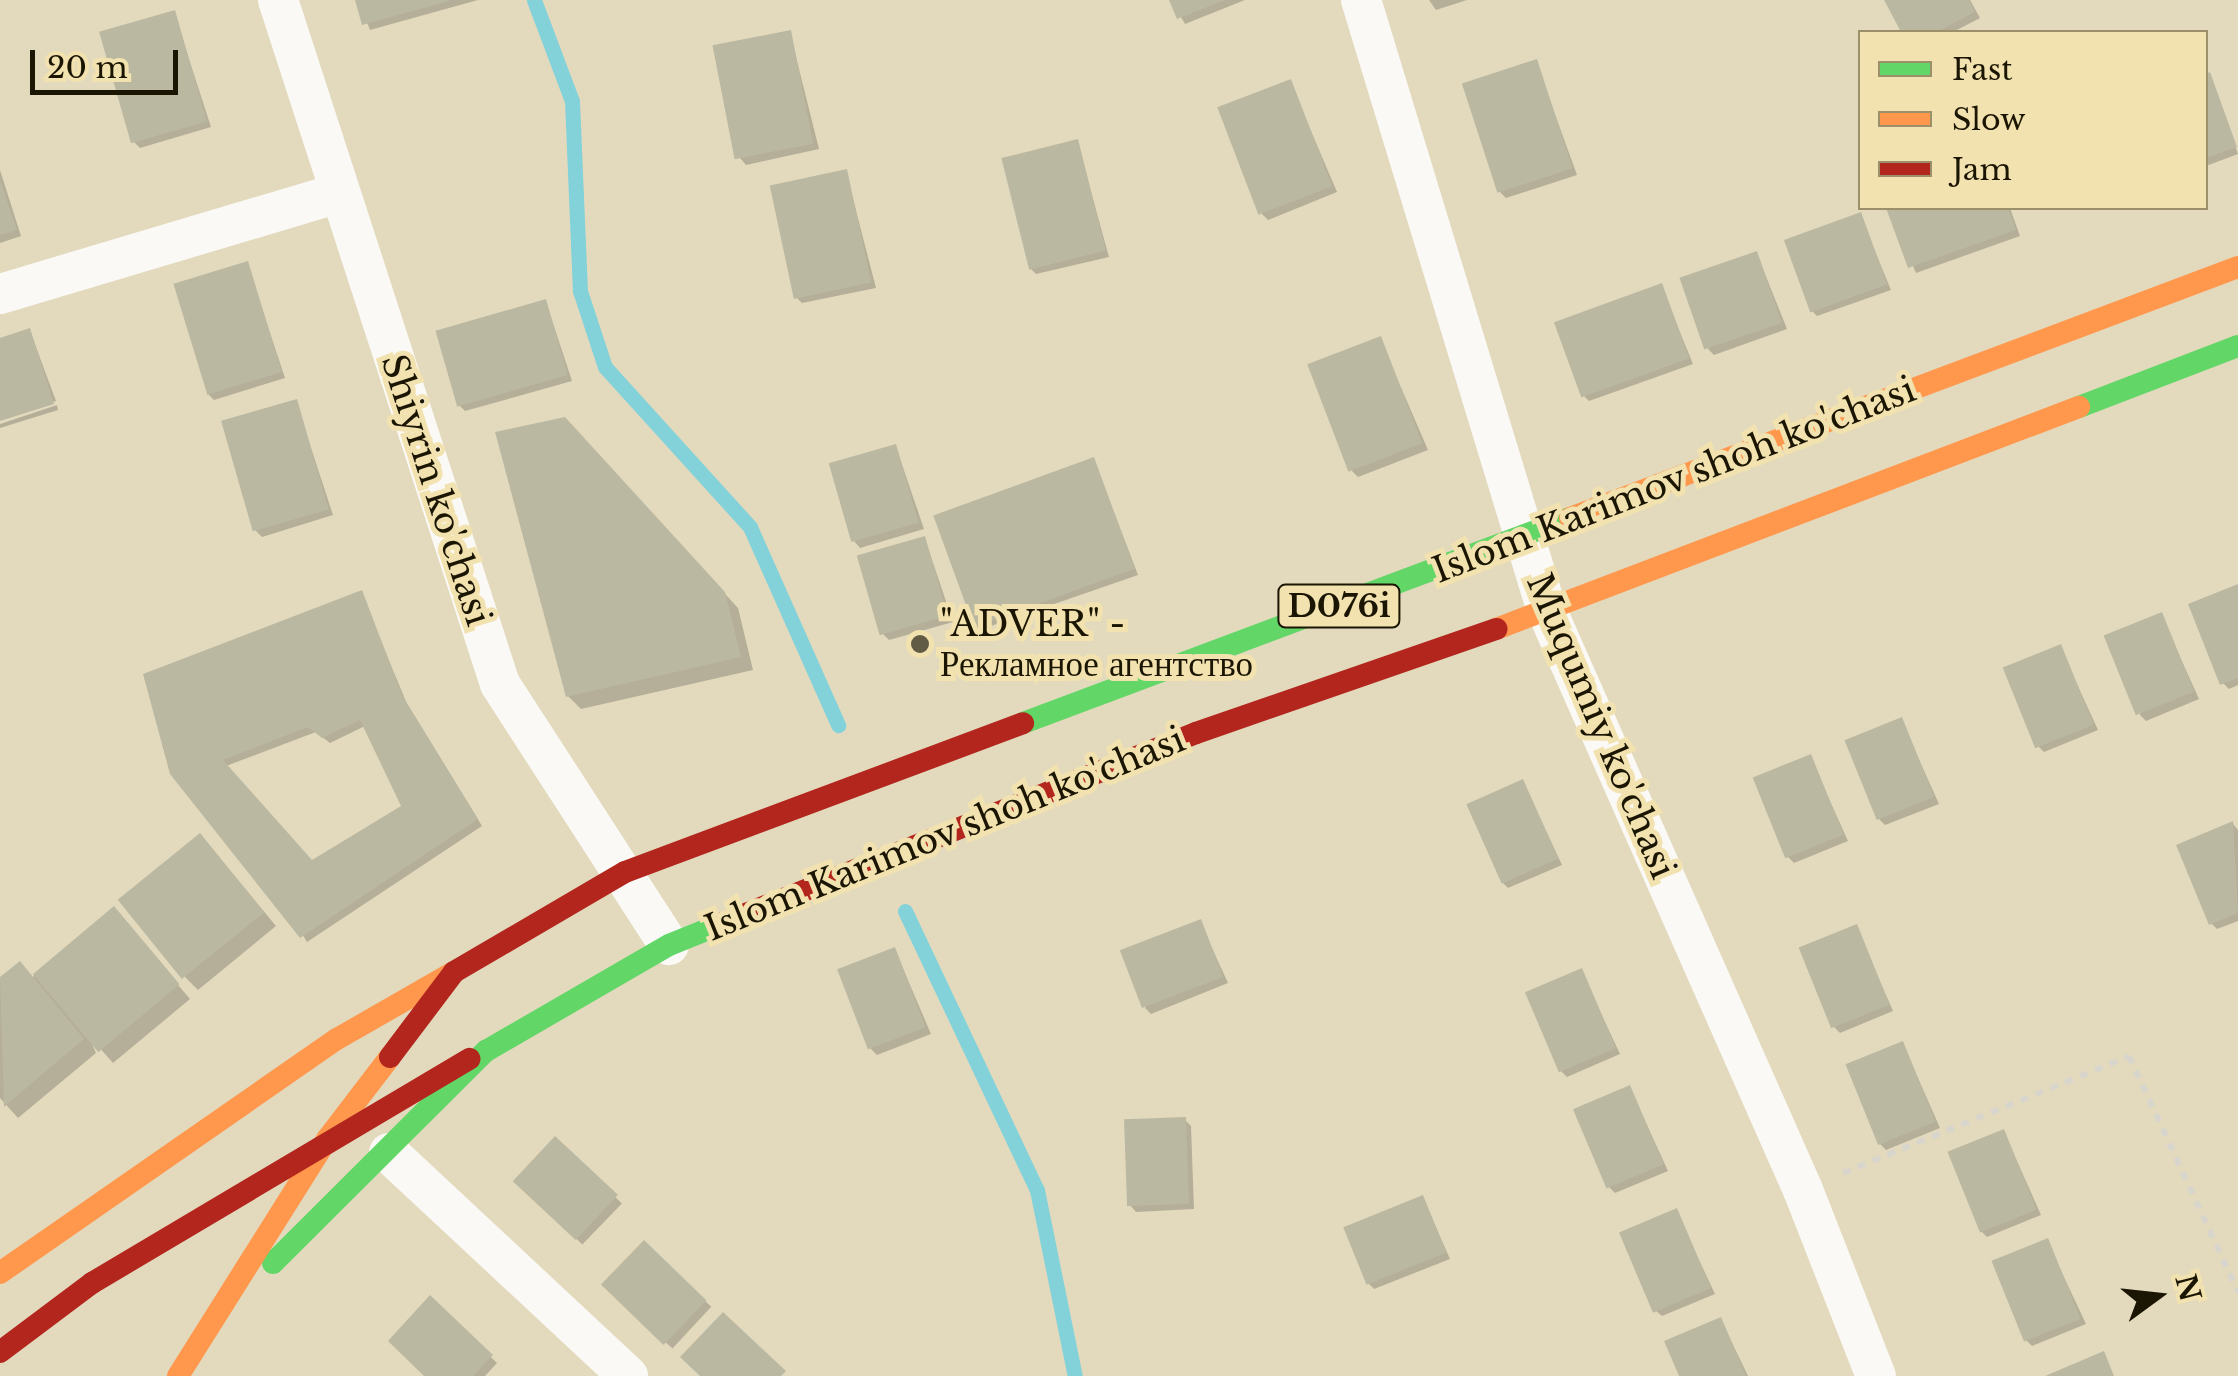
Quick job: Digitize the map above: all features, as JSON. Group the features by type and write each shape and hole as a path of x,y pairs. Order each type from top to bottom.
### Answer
{"main road":[{"name":"Islom Karimov shoh ko'chasi","path":"0,1272 337,1039 625,872 2238,267"},
{"name":"Islom Karimov shoh ko'chasi","path":"0,1352 92,1282 328,1138 669,944 1196,733 1548,611 2238,346"},
{"path":"178,1376 328,1138 454,972"},
{"path":"212,1319 388,1152 486,1051"}],"street":[{"name":"Shiyrin ko'chasi","path":"278,0 500,684 669,944"},
{"name":"Muqumiy ko'chasi","path":"1361,0 1522,538 1548,611 1803,1190 1876,1376"},
{"path":"0,294 339,193"},
{"path":"388,1152 628,1376"}],"path":[{"path":"1803,1190 2129,1056 2238,1292"}],"building":[{"path":"355,0 449,0 449,1 362,25"},
{"path":"1169,0 1225,0 1177,19"},
{"path":"1884,0 1969,0 1975,12 1941,30 1900,30"},
{"path":"175,10 207,122 131,143 99,32"},
{"path":"791,30 813,144 735,159 712,45"},
{"path":"1537,59 1573,168 1497,193 1462,83"},
{"path":"2208,73 2237,147 2208,157"},
{"path":"1291,79 1332,186 1258,215 1217,107"},
{"path":"1078,139 1106,251 1029,270 1001,158"},
{"path":"847,169 871,282 794,299 770,185"},
{"path":"0,180 17,230 0,235"},
{"path":"1887,210 2009,210 2016,230 1908,268"},
{"path":"1861,212 1887,284 1810,312 1784,240"},
{"path":"1757,251 1782,323 1704,350 1679,278"},
{"path":"248,261 282,372 207,395 173,284"},
{"path":"1662,283 1689,358 1581,398 1554,322"},
{"path":"546,299 568,375 457,407 435,331"},
{"path":"30,328 54,404 0,421 0,338"},
{"path":"1381,336 1422,443 1348,472 1307,364"},
{"path":"297,399 329,510 253,531 221,421"},
{"path":"565,417 725,592 741,657 566,697 495,432"},
{"path":"896,444 919,523 851,542 829,463"},
{"path":"1094,457 1135,569 974,627 933,515"},
{"path":"925,536 948,616 880,635 857,556"},
{"path":"2238,584 2238,678 2220,685 2188,604"},
{"path":"362,590 402,695 478,819 300,938 170,774 143,674","holes":["360,720 401,806 312,860 223,760 308,727 322,738"]},
{"path":"2162,612 2194,692 2136,715 2104,636"},
{"path":"2061,644 2094,725 2035,748 2003,668"},
{"path":"1902,717 1934,797 1877,820 1845,740"},
{"path":"1811,754 1844,835 1785,858 1753,778"},
{"path":"1523,779 1558,858 1502,884 1466,804"},
{"path":"2233,821 2238,913 2209,925 2176,845"},
{"path":"200,833 264,912 182,979 118,900"},
{"path":"114,906 180,984 98,1052 33,974"},
{"path":"1201,919 1223,977 1142,1008 1120,950"},
{"path":"1857,924 1890,1005 1831,1028 1799,948"},
{"path":"895,947 926,1027 868,1050 837,969"},
{"path":"20,961 84,1039 4,1107 0,977"},
{"path":"1582,968 1616,1048 1559,1072 1525,992"},
{"path":"1903,1041 1936,1122 1878,1145 1846,1064"},
{"path":"1630,1085 1664,1164 1607,1188 1573,1109"},
{"path":"1186,1117 1189,1204 1127,1206 1124,1119"},
{"path":"2004,1129 2037,1210 1980,1233 1947,1152"},
{"path":"555,1136 618,1195 576,1240 513,1181"},
{"path":"1423,1195 1446,1252 1366,1285 1343,1227"},
{"path":"1677,1208 1711,1288 1653,1313 1619,1233"},
{"path":"2048,1238 2081,1319 2024,1342 1991,1261"},
{"path":"644,1240 707,1300 664,1345 601,1285"},
{"path":"430,1295 493,1355 473,1376 424,1376 388,1341"},
{"path":"723,1312 786,1371 781,1376 700,1376 680,1357"},
{"path":"1721,1317 1746,1376 1679,1376 1664,1341"},
{"path":"2104,1351 2114,1376 2045,1376"}],"waterway":[{"path":"534,0 572,101 580,291 605,367 750,527 838,725"},
{"path":"905,911 1037,1190 1075,1376"}],"traffic: fast":[{"path":"2079,407 2238,346"},
{"path":"1023,723 1570,518"},
{"path":"273,1263 486,1051 669,945 721,924"}],"traffic: slow":[{"path":"1570,518 2238,267"},
{"path":"1496,629 2079,407"},
{"path":"0,1273 337,1039 454,972"},
{"path":"178,1376 328,1138 390,1057"}],"traffic: jam":[{"path":"721,924 1196,733 1496,629"},
{"path":"390,1057 454,972 625,872 1023,723"},
{"path":"0,1352 92,1283 470,1059"}],"place":[{"name":"\"ADVER\" - Рекламное агентство","path":"920,644"}]}
